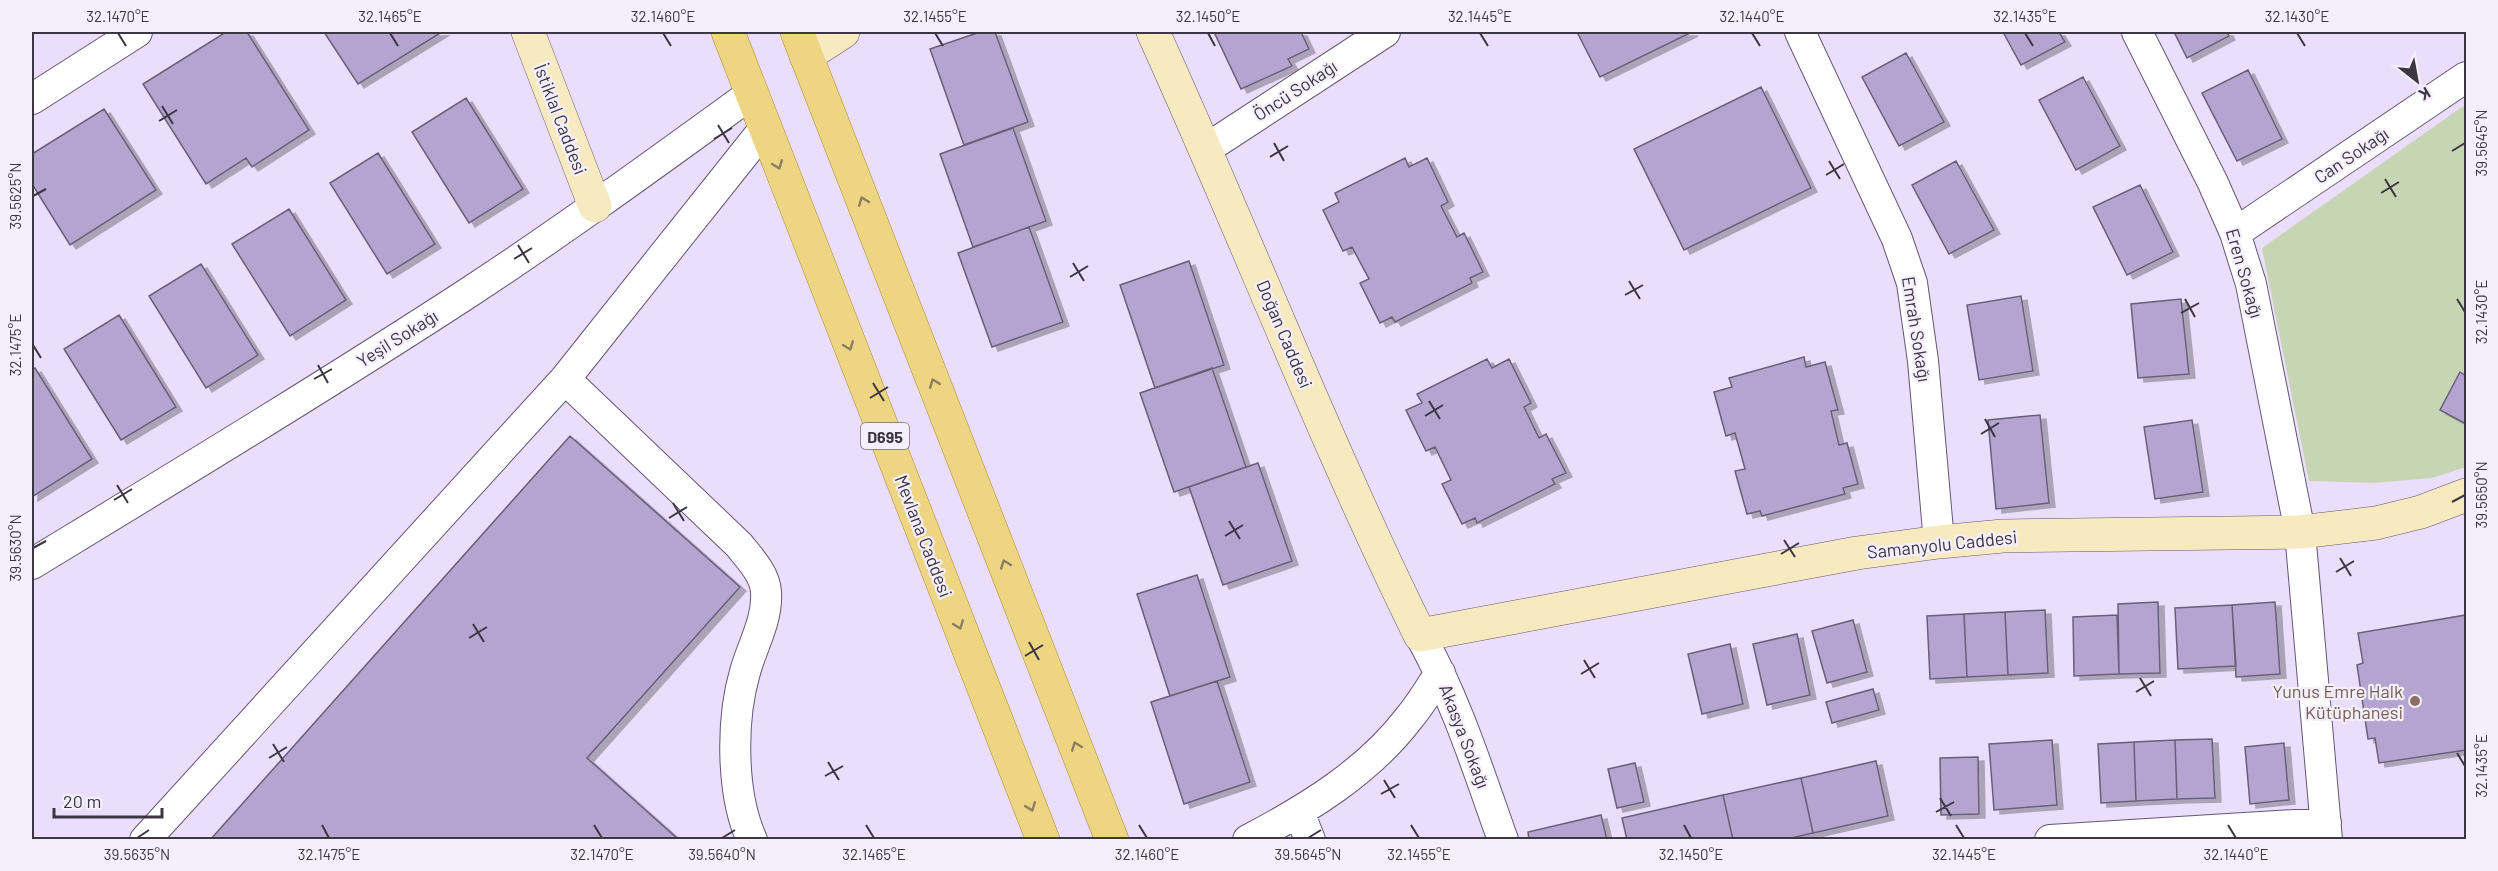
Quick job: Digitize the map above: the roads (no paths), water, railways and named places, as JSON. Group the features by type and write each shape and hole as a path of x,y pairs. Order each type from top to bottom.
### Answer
{"main road":[{"name":"Mevlana Caddesi","path":"728,32 1043,840"},
{"path":"802,44 1112,840"}],"street":[{"path":"32,99 137,32"},
{"name":"İstiklal Caddesi","path":"528,32 595,206"},
{"path":"802,44 843,32"},
{"name":"Doğan Caddesi","path":"1153,32 1206,149 1356,501 1420,635"},
{"name":"Öncü Sokağı","path":"1206,149 1385,32"},
{"name":"Emrah Sokağı","path":"1800,32 1897,239 1912,283 1923,361 1939,542"},
{"name":"Eren Sokağı","path":"2137,32 2213,183 2235,233 2251,284 2300,532 2327,831"},
{"name":"Can Sokağı","path":"2235,233 2466,77"},
{"name":"Yeşil Sokağı","path":"33,561 275,415 459,298 595,206 751,94"},
{"path":"145,840 565,379 764,129"},
{"path":"565,379 739,545 758,568 766,591 765,615 744,673 736,717 737,774 744,823 752,840"},
{"name":"Samanyolu Caddesi","path":"1420,635 1857,553 1939,542 2003,536 2300,532 2376,524 2421,512 2466,495"},
{"name":"Akasya Sokağı","path":"1420,635 1457,712 1503,840"},
{"path":"1248,840 1299,812 1336,787 1381,750 1409,719 1440,673"},
{"path":"1299,812 1310,840"},
{"path":"2050,840 2327,831"}],"place":[{"name":"Yunus Emre Halk Kütüphanesi","path":"2415,701"}]}
